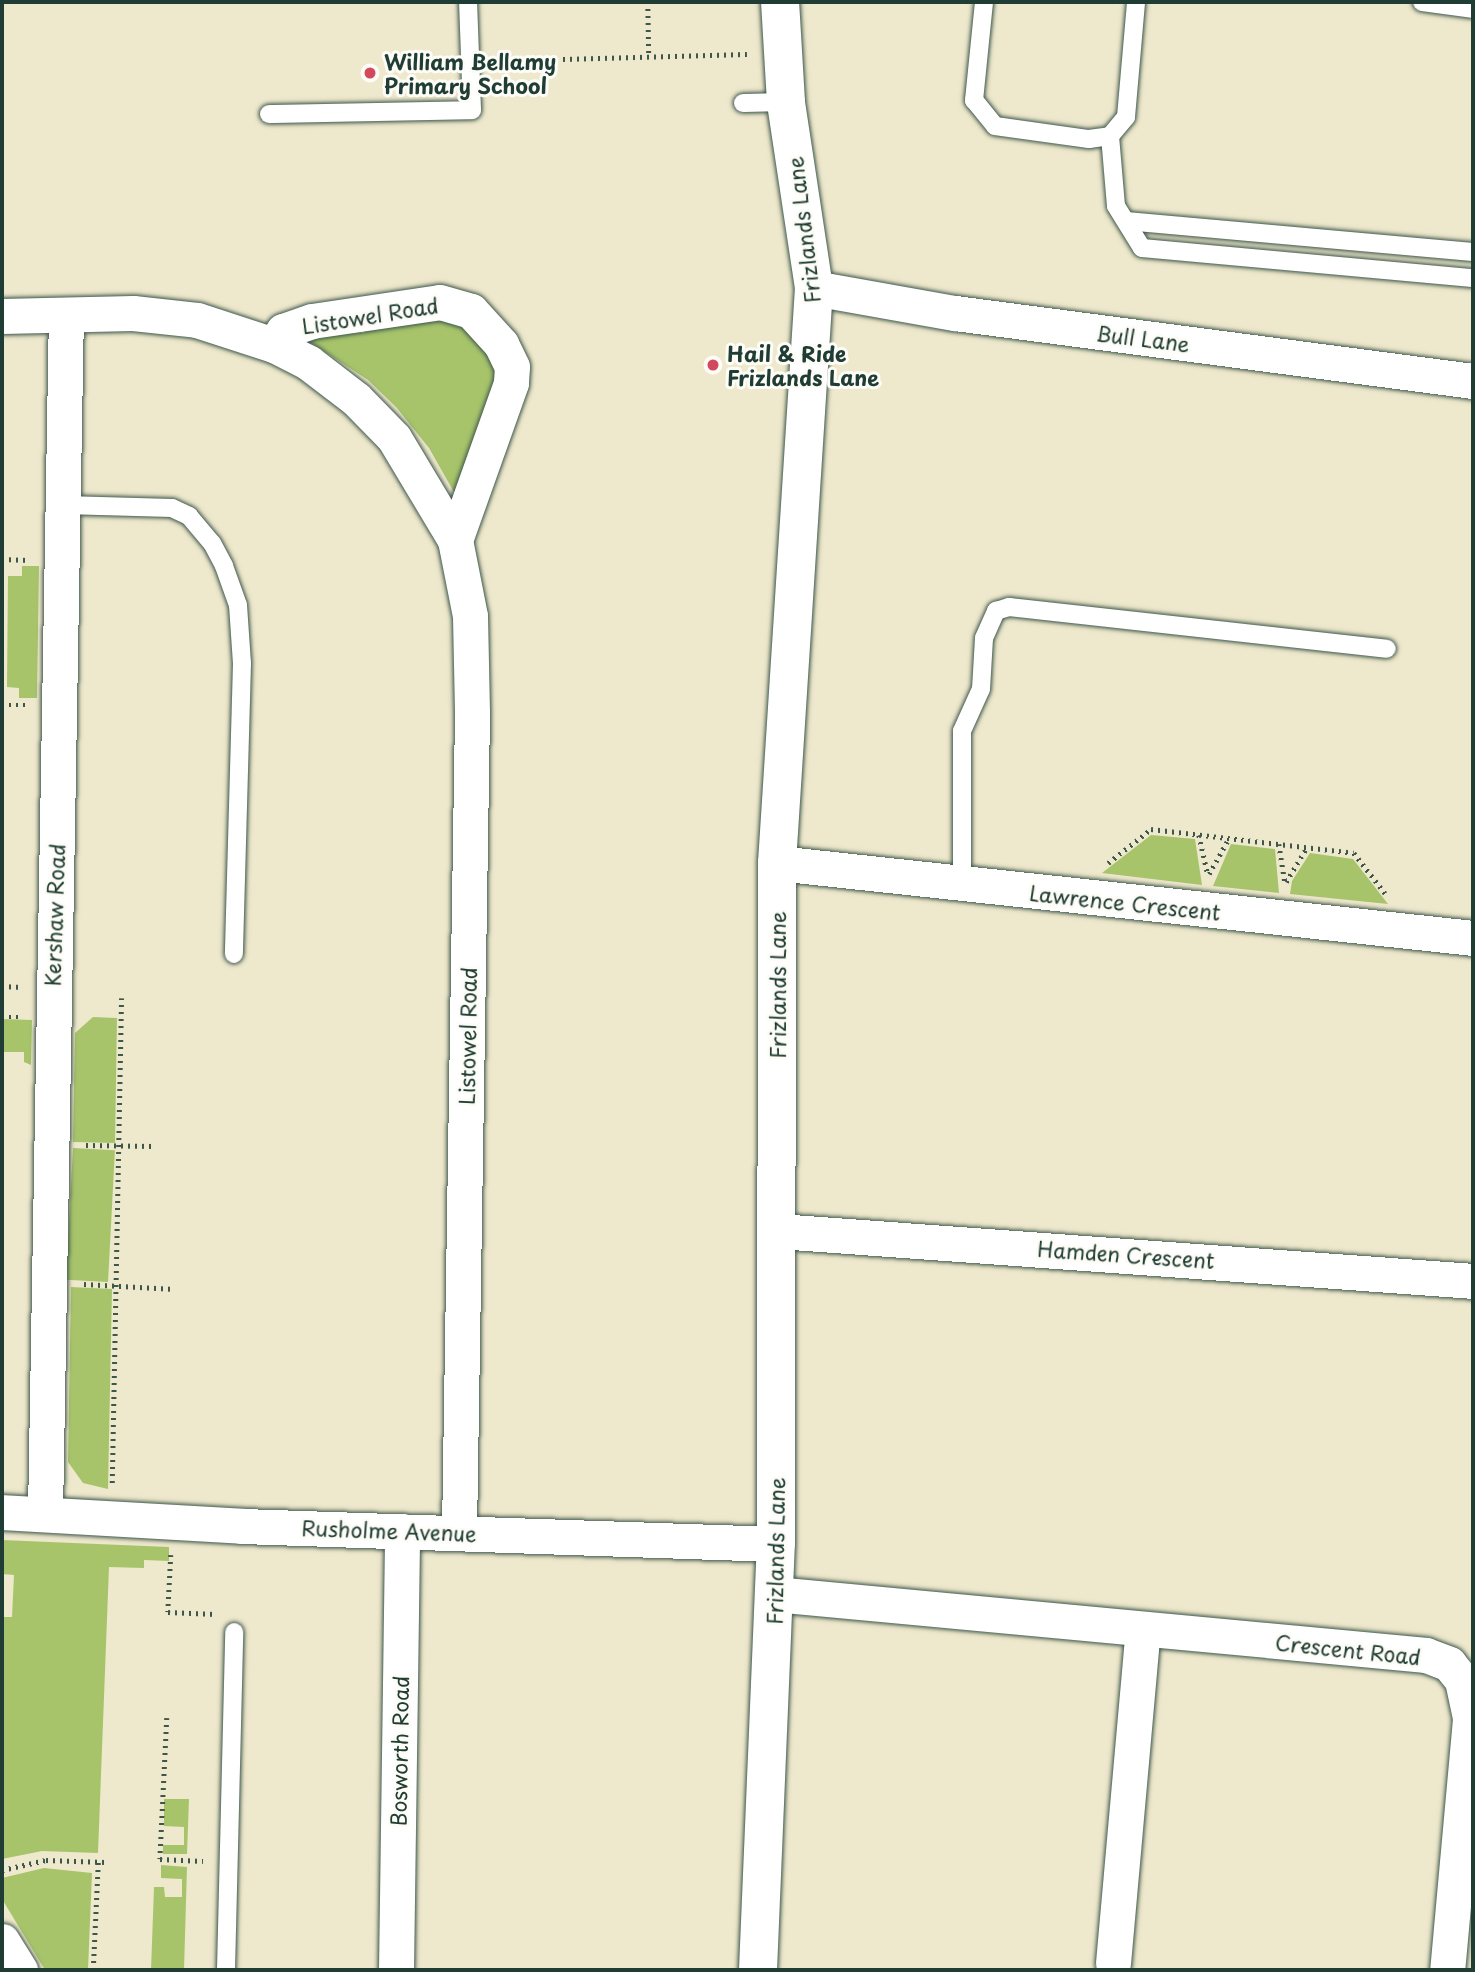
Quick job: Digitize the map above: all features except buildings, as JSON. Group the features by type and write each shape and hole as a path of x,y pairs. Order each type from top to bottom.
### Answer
{"street":[{"name":"Frizlands Lane","path":"758,1970 776,1544 777,863 814,288 786,102 780,2"},
{"name":"Bull Lane","path":"814,288 955,313 1473,381"},
{"name":"Listowel Road","path":"274,345 283,331 312,321 439,302 471,311 501,344 512,367 511,383 455,540"},
{"name":"Listowel Road","path":"2,316 133,313 197,320 274,345 309,363 355,399 394,438 455,540 470,616 472,714 460,1533"},
{"name":"Kershaw Road","path":"45,1514 66,315"},
{"name":"Lawrence Crescent","path":"777,863 1473,938"},
{"name":"Hamden Crescent","path":"778,1231 1473,1281"},
{"name":"Rusholme Avenue","path":"2,1512 172,1523 776,1544"},
{"name":"Bosworth Road","path":"396,1970 402,1531"},
{"name":"Crescent Road","path":"775,1594 1426,1655 1449,1664 1469,1688 1470,1720 1447,1970"},
{"path":"1113,1963 1143,1630"},
{"path":"2,1941 20,1970"}],"lane":[{"path":"269,114 472,110 468,2"},
{"path":"984,2 974,100 995,126 1089,139 1110,136 1126,117 1136,2"},
{"path":"1422,2 1473,9"},
{"path":"743,103 786,102"},
{"path":"1110,136 1116,206 1142,248 1473,278"},
{"path":"1126,221 1473,252"},
{"path":"64,505 172,508 188,516 204,534 223,566 238,605 242,663 234,954"},
{"path":"962,884 962,731 981,689 984,638 996,611 1009,607 1387,649"},
{"path":"226,1970 234,1632"}],"path":[{"path":"648,2 649,57"},
{"path":"470,62 755,54"},
{"path":"1066,896 1151,830 1229,838 1354,853 1416,932"},
{"path":"1208,875 1229,838"},
{"path":"1286,882 1307,847"},
{"path":"112,1493 121,998"},
{"path":"80,1145 153,1146"},
{"path":"78,1284 175,1289"},
{"path":"172,1523 168,1612 234,1615 234,1632"},
{"path":"167,1718 160,1859 228,1863"},
{"path":"2,1870 46,1860 105,1862"},
{"path":"93,1970 98,1862"}],"green space":[{"path":"438,315 462,321 499,366 455,494 429,448 396,407 368,380 310,342 313,336"},
{"path":"22,566 39,566 37,698 19,698 19,688 7,687 8,576 22,576"},
{"path":"1151,835 1195,839 1202,885 1102,873"},
{"path":"1231,844 1275,849 1279,893 1213,886"},
{"path":"1310,853 1353,859 1388,904 1290,894 1292,881"},
{"path":"93,1017 117,1018 115,1143 73,1142 75,1033"},
{"path":"2,1019 32,1020 31,1065 24,1062 24,1052 2,1052"},
{"path":"73,1148 115,1150 108,1282 66,1280"},
{"path":"71,1287 112,1289 108,1489 83,1483 68,1462"},
{"path":"2,1540 169,1547 169,1561 144,1560 144,1568 109,1567 98,1853 42,1851 2,1859 2,1617 12,1617 14,1575 2,1574"},
{"path":"164,1799 189,1799 187,1854 163,1854 163,1845 184,1845 184,1827 164,1826"},
{"path":"161,1865 187,1867 184,1970 151,1970 154,1887 164,1887 165,1897 182,1897 182,1879 161,1878"},
{"path":"44,1868 92,1873 88,1970 45,1970 2,1899 2,1878"}],"place":[{"name":"William Bellamy Primary School","path":"370,73"},
{"name":"Hail & Ride Frizlands Lane","path":"713,365"}]}
